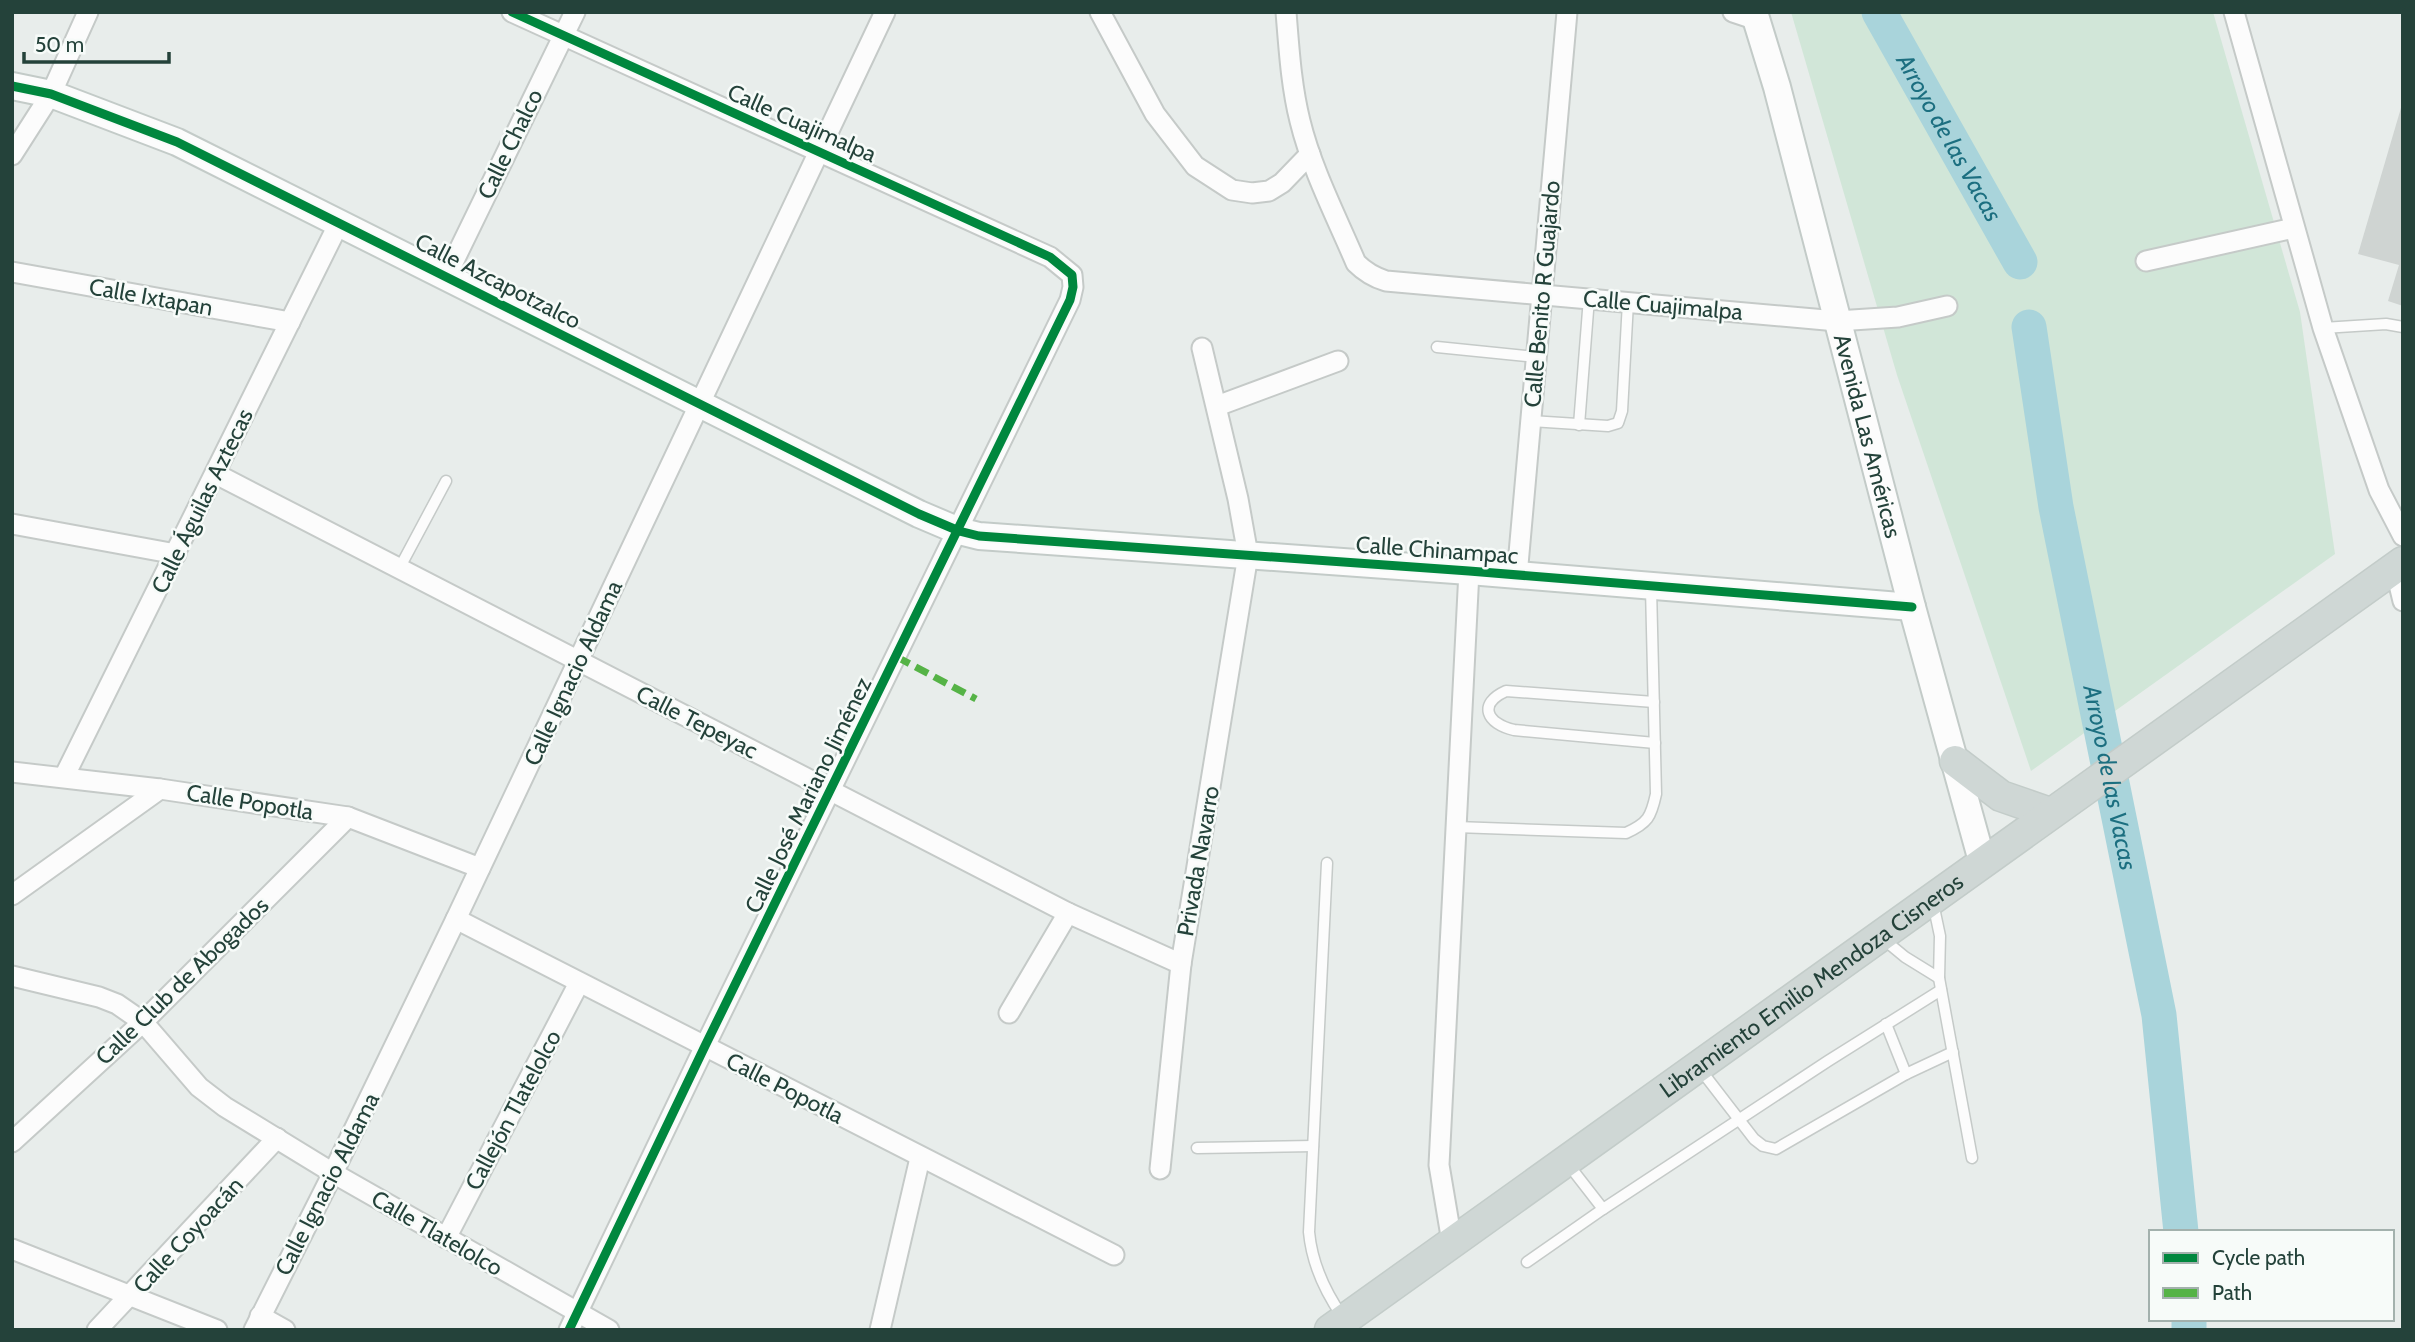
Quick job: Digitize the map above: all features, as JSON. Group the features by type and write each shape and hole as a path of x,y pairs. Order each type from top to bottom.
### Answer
{"main road":[{"name":"Libramiento Emilio Mendoza Cisneros","path":"1337,1325 2399,565"},
{"path":"1955,761 2001,796 2050,813"}],"street":[{"path":"12,155 51,94 88,12"},
{"name":"Calle Cuajimalpa","path":"512,12 1050,257 1072,275"},
{"name":"Calle Chalco","path":"446,276 575,12"},
{"name":"Calle Ignacio Aldama","path":"257,1323 456,919 885,12"},
{"path":"1100,12 1155,114 1180,149 1202,171 1232,190 1252,193 1269,191 1282,183 1310,154 1292,79 1286,12"},
{"name":"Calle Benito R Guajardo","path":"1517,576 1567,12"},
{"path":"2234,12 2323,328 2379,490 2403,536"},
{"name":"Avenida Las Américas","path":"1748,15 1777,87 1912,607 1982,861"},
{"name":"Calle Azcapotzalco","path":"12,86 51,94 177,142 958,531"},
{"name":"Calle Cuajimalpa","path":"1310,154 1356,263 1365,273 1386,281 1837,321 1898,317 1947,306"},
{"name":"Calle Águilas Aztecas","path":"64,777 339,223"},
{"path":"2146,261 2294,228"},
{"name":"Calle Ixtapan","path":"12,272 290,322"},
{"name":"Calle José Mariano Jiménez","path":"574,1321 705,1046 1070,300 1072,275"},
{"path":"1202,348 1248,555"},
{"path":"1217,406 1338,360"},
{"name":"Calle Tepeyac","path":"216,474 1068,913 1181,964"},
{"path":"15,528 176,554"},
{"name":"Calle Chinampac","path":"958,531 979,536 1469,571 1912,607"},
{"name":"Privada Navarro","path":"1160,1169 1181,964 1248,555"},
{"path":"2399,565 2403,601"},
{"path":"1452,1242 1439,1165 1469,571"},
{"name":"Calle Popotla","path":"12,772 160,789 348,817 480,868"},
{"path":"12,895 160,789"},
{"name":"Calle Club de Abogados","path":"12,1142 143,1022 348,817"},
{"path":"1009,1013 1068,913"},
{"name":"Calle Popotla","path":"456,919 1114,1255"},
{"name":"Calle Tlatelolco","path":"12,976 99,997 117,1004 143,1022 199,1087 225,1107 446,1238 574,1321 609,1330"},
{"name":"Callejón Tlatelolco","path":"446,1238 579,983"},
{"name":"Calle Coyoacán","path":"97,1330 277,1138"},
{"path":"880,1330 920,1158"},
{"path":"12,1249 217,1330"},
{"path":"257,1323 285,1330"}],"lane":[{"path":"1579,425 1589,298"},
{"path":"1531,421 1614,426 1620,418 1628,302"},
{"path":"2323,328 2386,324 2403,327"},
{"path":"1437,347 1536,357"},
{"path":"399,569 446,481"},
{"path":"1456,827 1626,833 1643,825 1652,812 1656,794 1651,586"},
{"path":"1654,702 1506,691 1490,703 1489,715 1493,722 1501,727 1514,730 1655,743"},
{"path":"1327,863 1309,1232 1311,1253 1331,1300 1337,1325"},
{"path":"1932,898 1940,936 1939,978 1972,1158"},
{"path":"1879,936 1905,957 1939,978"},
{"path":"1527,1262 1737,1120 1941,990"},
{"path":"1886,1024 1906,1074"},
{"path":"1698,1066 1754,1139 1763,1146 1776,1149 1906,1074 1953,1052"},
{"path":"1197,1148 1313,1146"},
{"path":"1565,1161 1603,1209"}],"green space":[{"path":"1791,12 2213,12 2300,312 2335,554 2031,771 1897,375"}],"building":[{"path":"2403,101 2403,306 2388,301 2399,265 2358,254"}],"waterway":[{"name":"Arroyo de las Vacas","path":"1879,12 2020,262"},
{"name":"Arroyo de las Vacas","path":"2029,327 2056,507 2159,1015 2181,1230"},
{"name":"Arroyo de las Vacas","path":"2189,1321 2189,1330"}],"marked path":[{"path":"897,657 976,699"}],"cycle path":[{"path":"512,12 1050,257 1072,275 1073,287 1070,300 569,1330"},
{"path":"12,86 51,94 177,142 919,514 959,531 979,536 1469,571 1912,607"}]}
